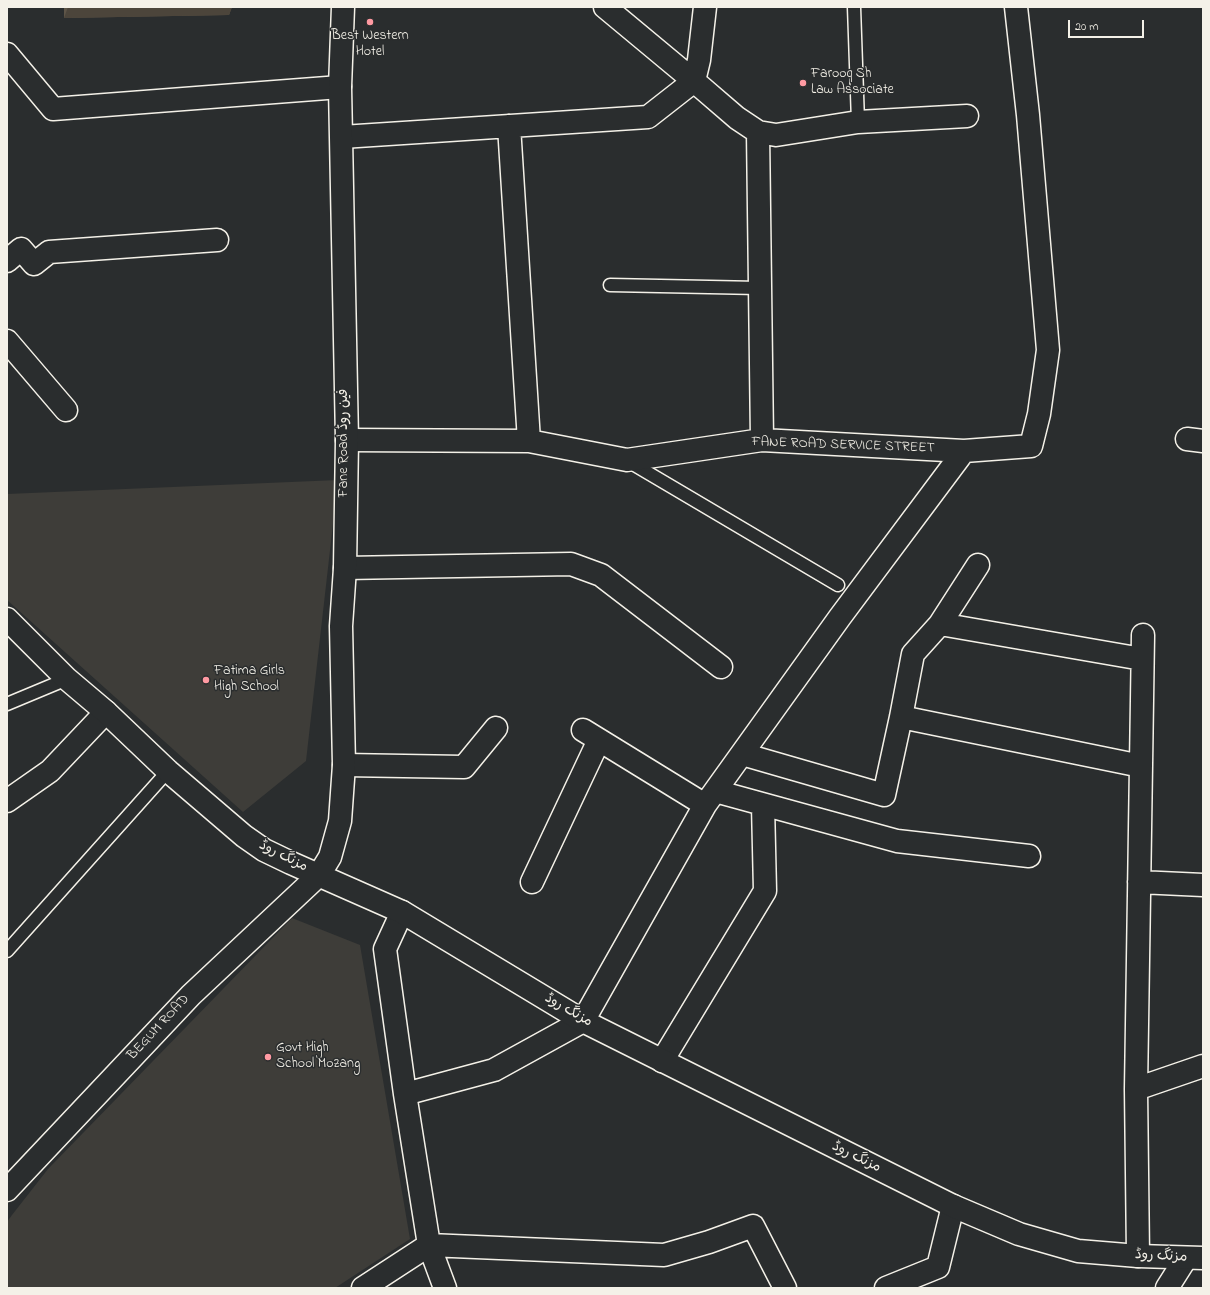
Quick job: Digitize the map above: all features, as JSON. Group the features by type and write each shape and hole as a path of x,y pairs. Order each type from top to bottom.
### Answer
{"street":[{"name":"Fane Road فین روڈ","path":"319,875 330,856 340,821 344,764 341,626 345,568 347,440 340,87 343,7"},
{"path":"604,7 737,118 758,132 776,135 858,122 967,116"},
{"path":"342,137 648,117 694,81 699,60 705,7"},
{"name":"FANE ROAD SERVICE STREET","path":"347,440 529,440 627,460 762,440 964,451 1031,446 1039,414 1048,350 1028,115 1016,7"},
{"path":"7,54 53,108 340,87"},
{"path":"509,126 529,440"},
{"path":"758,132 762,440"},
{"path":"7,261 21,249 34,264 49,252 217,240"},
{"path":"7,341 66,410"},
{"path":"405,1094 494,1070 583,1021 710,798 840,617 964,451"},
{"path":"345,568 571,564 601,575 721,667"},
{"path":"742,754 884,795 913,654 940,624 978,565"},
{"name":"مزنگ روڈ","path":"7,619 67,679 106,712 168,771 264,850 402,912 583,1021 953,1206 1019,1234 1078,1251 1138,1256 1194,1258"},
{"path":"940,624 1142,659"},
{"path":"1138,1256 1136,1089 1143,635"},
{"path":"7,801 50,771 106,712"},
{"path":"901,717 1141,766"},
{"path":"344,764 464,768 496,728"},
{"path":"532,882 591,735 710,798 763,805 897,841 1029,856"},
{"path":"662,1061 765,891 763,805"},
{"name":"BEGUM ROAD","path":"7,1190 191,995 319,875"},
{"path":"1139,882 1203,885"},
{"path":"402,912 385,949 405,1094 429,1245 445,1288"},
{"path":"1136,1089 1203,1066"},
{"path":"886,1288 938,1267 953,1206"},
{"path":"363,1288 429,1245 664,1256 753,1226 785,1288"},
{"path":"1167,1288 1194,1258"}],"lane":[{"path":"854,7 858,122"},
{"path":"610,285 759,288"},
{"path":"627,460 838,585"},
{"path":"7,704 67,679"},
{"path":"7,951 168,771"}],"shaded area":[{"name":"Fatima Girls High School","path":"338,480 306,761 243,812 7,600 7,494"},
{"name":"Govt High School Mozang","path":"292,918 360,945 410,1239 335,1288 7,1288 7,1222 12,1215 48,1169"}],"place":[{"name":"Best Western Hotel","path":"370,22"},
{"name":"Farooq Sh Law Associate","path":"803,83"},
{"name":"Fatima Girls High School","path":"206,680"},
{"name":"Govt High School Mozang","path":"268,1057"}]}
